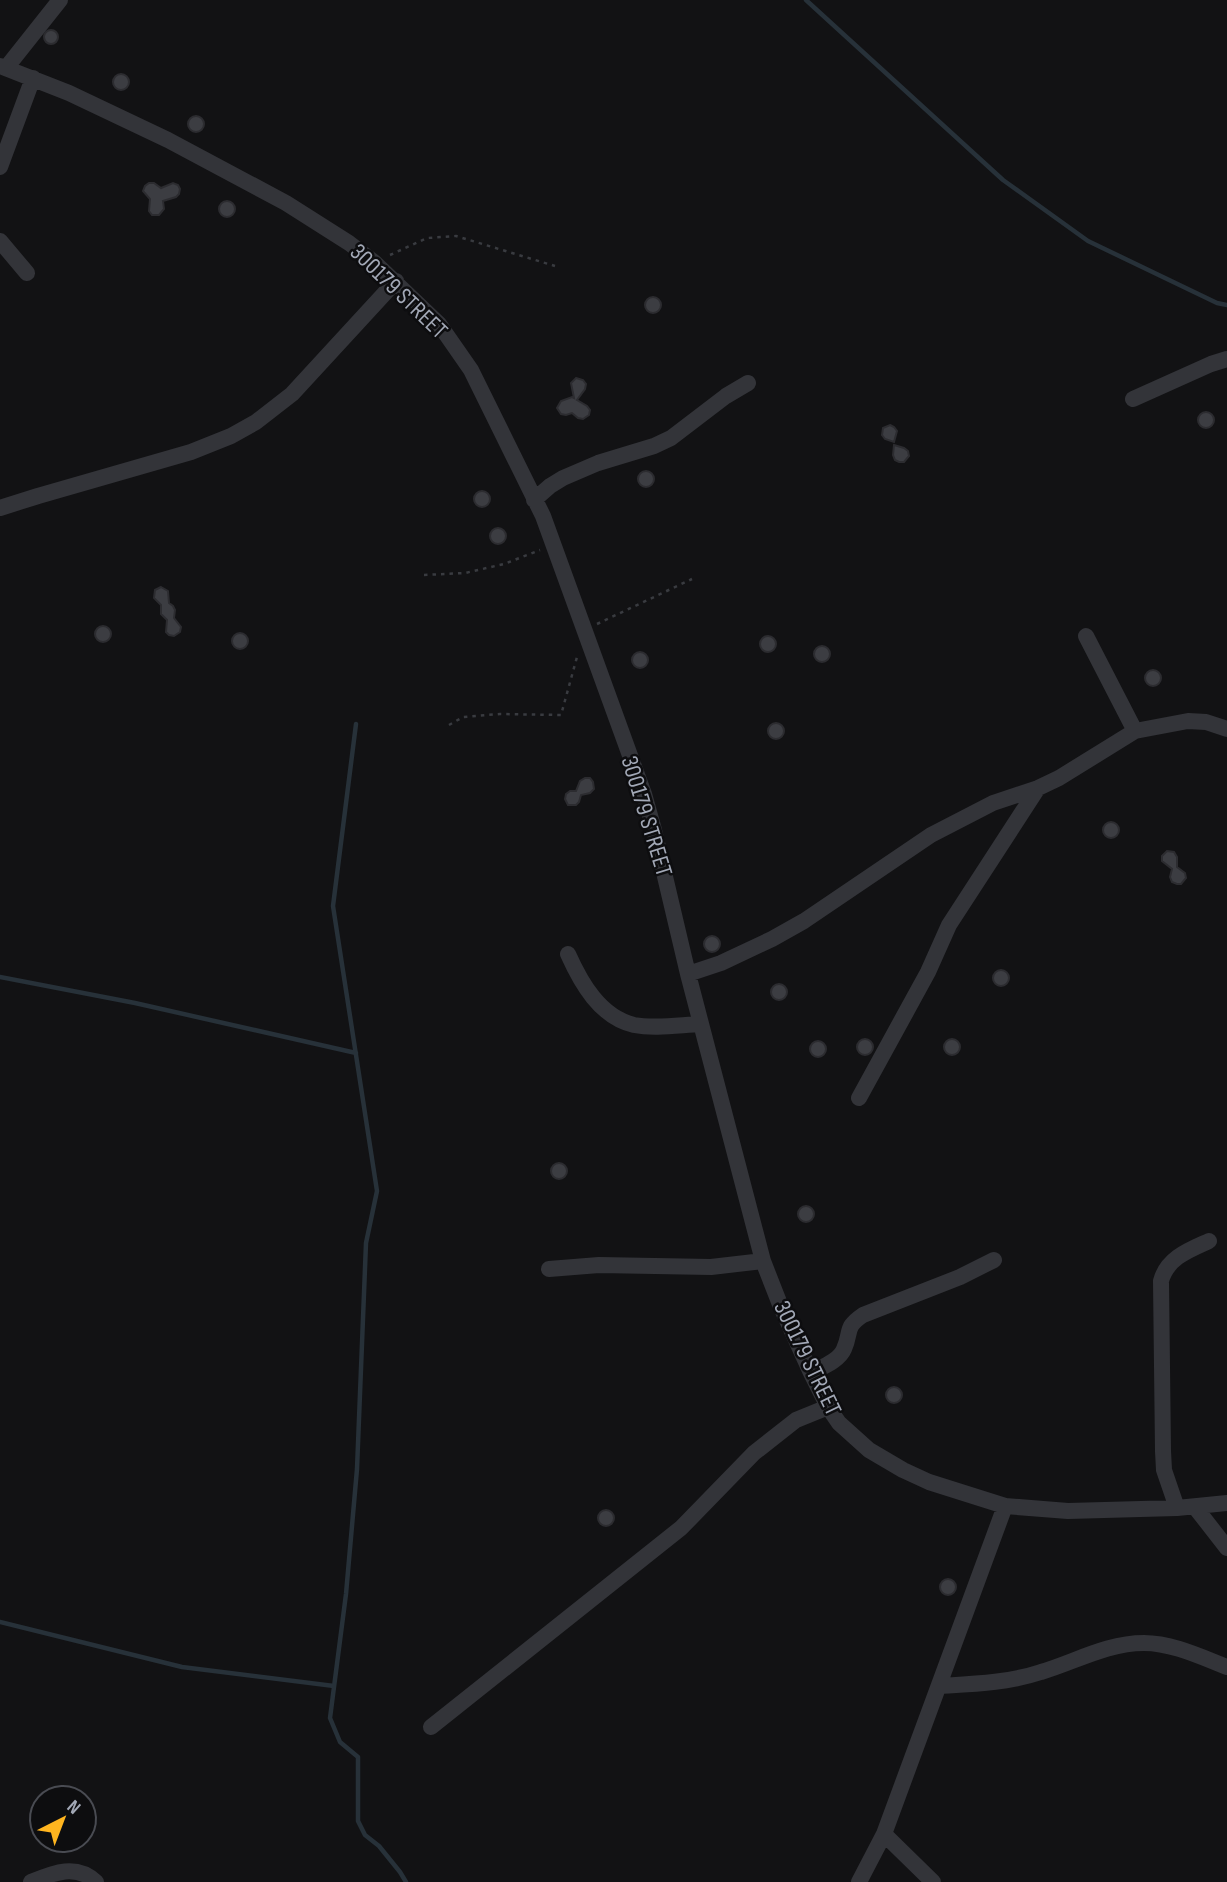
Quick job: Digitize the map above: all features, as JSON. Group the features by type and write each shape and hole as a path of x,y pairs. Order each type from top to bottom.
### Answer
{"street":[{"path":"3,67 60,0"},
{"name":"300179 STREET","path":"3,67 156,134 319,223 374,261 396,281 439,324 471,370 542,516 643,794 763,1261 811,1373 839,1423 869,1450 894,1465 929,1482 1006,1506 1068,1511 1177,1508 1227,1503"},
{"path":"0,167 33,78"},
{"path":"0,241 27,273"},
{"path":"0,508 191,452 256,422 292,394 396,281"},
{"path":"1133,399 1227,359"},
{"path":"534,500 563,478 598,463 662,443 748,383"},
{"path":"1086,636 1135,731"},
{"path":"688,974 721,963 772,939 804,921 962,817 1059,778 1135,731 1188,721 1206,722 1227,729"},
{"path":"859,1098 928,972 949,925 1038,788"},
{"path":"568,954 579,979 600,1005 615,1016 631,1024 649,1027 701,1024"},
{"path":"1177,1508 1163,1460 1161,1281 1169,1264 1182,1254 1209,1241"},
{"path":"811,1373 838,1357 843,1351 849,1327 863,1315 960,1277 994,1260"},
{"path":"549,1269 598,1265 696,1267 763,1261"},
{"path":"431,1727 681,1528 754,1453 796,1420 828,1407"},
{"path":"859,1882 884,1834 1006,1506"},
{"path":"1195,1507 1227,1548"},
{"path":"939,1686 1010,1680 1039,1673 1116,1646 1143,1643 1178,1649 1227,1667"},
{"path":"884,1834 933,1882"},
{"path":"31,1882 72,1870 82,1872 96,1882"}],"path":[{"path":"374,261 427,238 456,236 555,266"},
{"path":"424,575 465,573 504,564 553,544"},
{"path":"584,630 692,579"},
{"path":"449,725 463,717 500,714 561,715 578,654"}],"building":[{"path":"48,30 54,30 58,37 54,44 48,44 44,40 44,34"},
{"path":"121,74 129,82 121,90 113,82"},
{"path":"196,116 204,124 196,132 188,124"},
{"path":"149,183 161,188 173,183 180,189 176,197 163,201 164,209 159,215 152,215 149,211 150,199 143,191"},
{"path":"227,201 235,209 227,217 219,209"},
{"path":"653,297 661,305 653,313 645,305"},
{"path":"576,378 586,384 577,400 590,410 589,415 583,419 572,413 561,414 557,408 561,401 574,398 571,383"},
{"path":"1206,412 1214,420 1206,428 1198,420"},
{"path":"890,425 897,431 894,442 882,435 883,428"},
{"path":"894,445 908,451 909,456 904,462 895,460"},
{"path":"646,471 654,479 646,487 638,479"},
{"path":"482,491 490,499 482,507 474,499"},
{"path":"498,528 506,536 498,544 490,536"},
{"path":"161,587 168,591 169,603 175,610 174,618 181,627 180,632 174,636 166,632 167,620 161,614 161,605 154,598 155,590"},
{"path":"103,626 111,634 103,642 95,634"},
{"path":"240,633 248,641 240,649 232,641"},
{"path":"768,636 776,644 768,652 760,644"},
{"path":"822,646 830,654 822,662 814,654"},
{"path":"640,652 648,660 640,668 632,660"},
{"path":"1153,670 1161,678 1153,686 1145,678"},
{"path":"776,723 784,731 776,739 768,731"},
{"path":"590,778 594,789 581,795 576,805 568,805 566,794 576,791 580,781"},
{"path":"1111,822 1119,830 1111,838 1103,830"},
{"path":"1167,851 1174,852 1177,867 1185,873 1186,878 1181,884 1172,882 1172,869 1162,861 1162,856"},
{"path":"712,936 720,944 712,952 704,944"},
{"path":"1001,970 1009,978 1001,986 993,978"},
{"path":"779,984 787,992 779,1000 771,992"},
{"path":"865,1039 873,1047 865,1055 857,1047"},
{"path":"952,1039 960,1047 952,1055 944,1047"},
{"path":"818,1041 826,1049 818,1057 810,1049"},
{"path":"559,1163 567,1171 559,1179 551,1171"},
{"path":"806,1206 814,1214 806,1222 798,1214"},
{"path":"894,1387 902,1395 894,1403 886,1395"},
{"path":"606,1510 614,1518 606,1526 598,1518"},
{"path":"948,1579 956,1587 948,1595 940,1587"}],"waterway":[{"path":"806,0 1003,180 1088,241 1217,303 1227,305"},
{"path":"356,724 333,906 377,1191 366,1243 357,1469 346,1594 330,1718 340,1742 358,1757 358,1821 365,1835 379,1846 406,1882"},
{"path":"0,977 135,1003 356,1053"},
{"path":"0,1622 182,1667 334,1686"}]}
